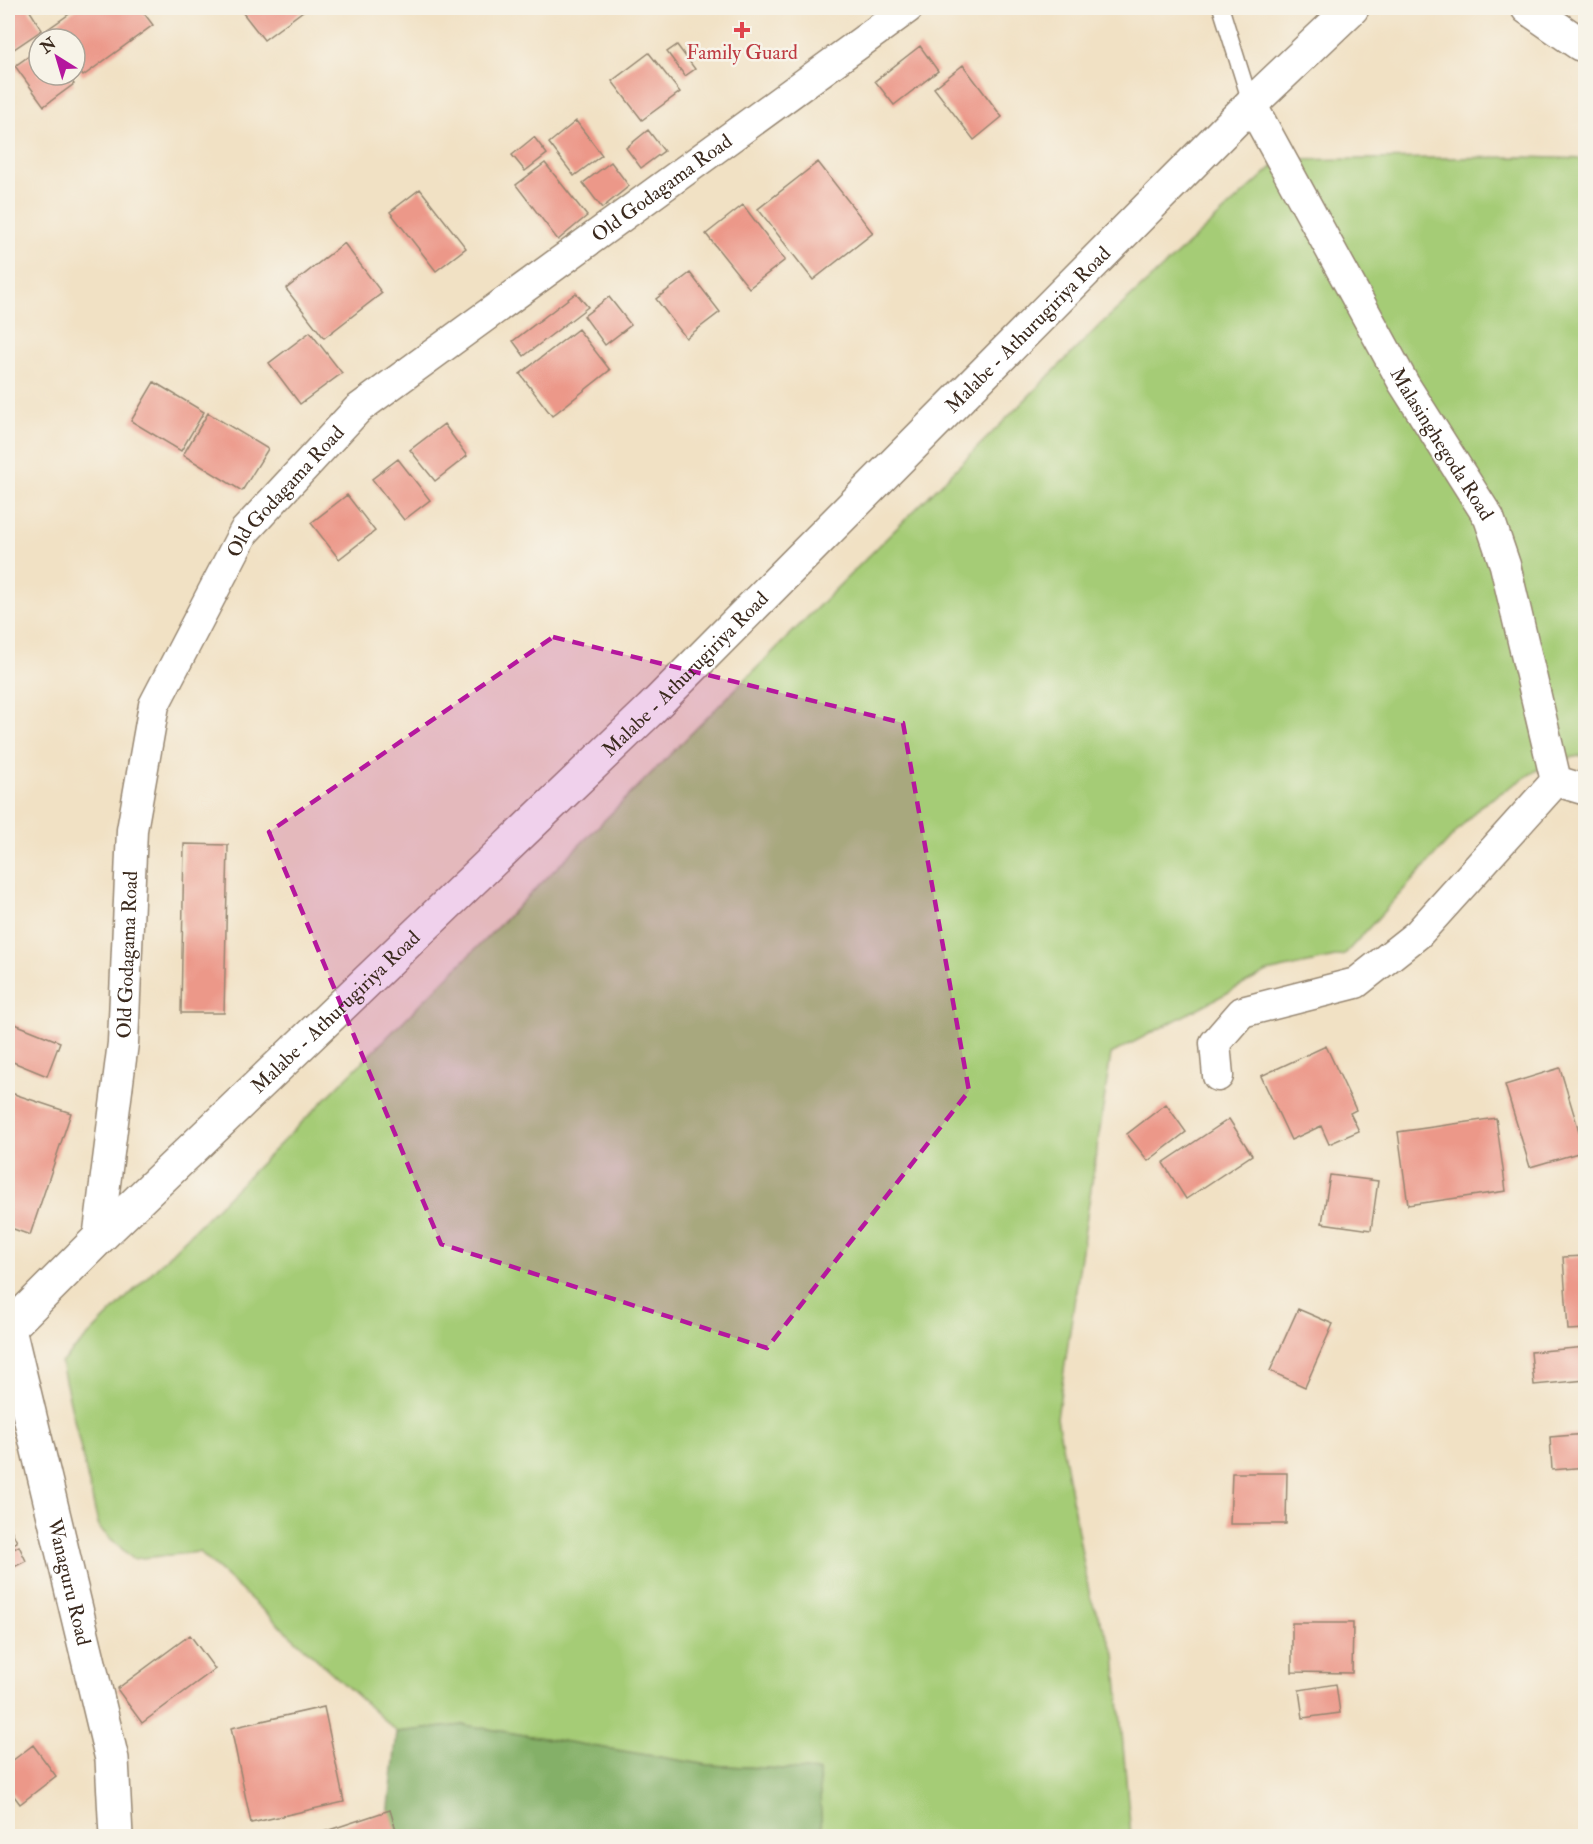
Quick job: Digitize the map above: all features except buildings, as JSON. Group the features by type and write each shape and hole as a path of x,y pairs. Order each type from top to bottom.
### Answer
{"main road":[{"name":"Malabe - Athurugiriya Road","path":"8,1329 98,1239 651,709 1251,104 1353,8"},
{"path":"1528,8 1580,44 1586,45"},
{"name":"Wanaguru Road","path":"8,1329 112,1758 116,1836"}],"street":[{"name":"Old Godagama Road","path":"98,1239 123,1042 132,830 154,705 243,532 358,409 908,8"},
{"name":"Malasinghegoda Road","path":"1251,104 1404,384 1489,518 1505,565 1556,781"},
{"path":"1218,1076 1215,1043 1242,1012 1356,983 1418,934 1556,781 1586,790"}],"lane":[{"path":"1221,8 1251,104"}],"highlighted area":[{"path":"553,637 903,723 969,1091 767,1348 441,1244 269,832"}],"green space":[{"path":"1523,157 1585,159 1585,755 1551,761 1480,806 1344,955 1267,972 1111,1054 1057,1418 1090,1597 1115,1654 1131,1836 822,1836 818,1771 708,1765 464,1725 397,1732 199,1552 133,1559 99,1528 61,1363 1100,325 1280,160"},
{"path":"464,1725 708,1765 819,1771 822,1836 386,1836 397,1732"}],"place":[{"name":"Family Guard","path":"742,30"}]}
